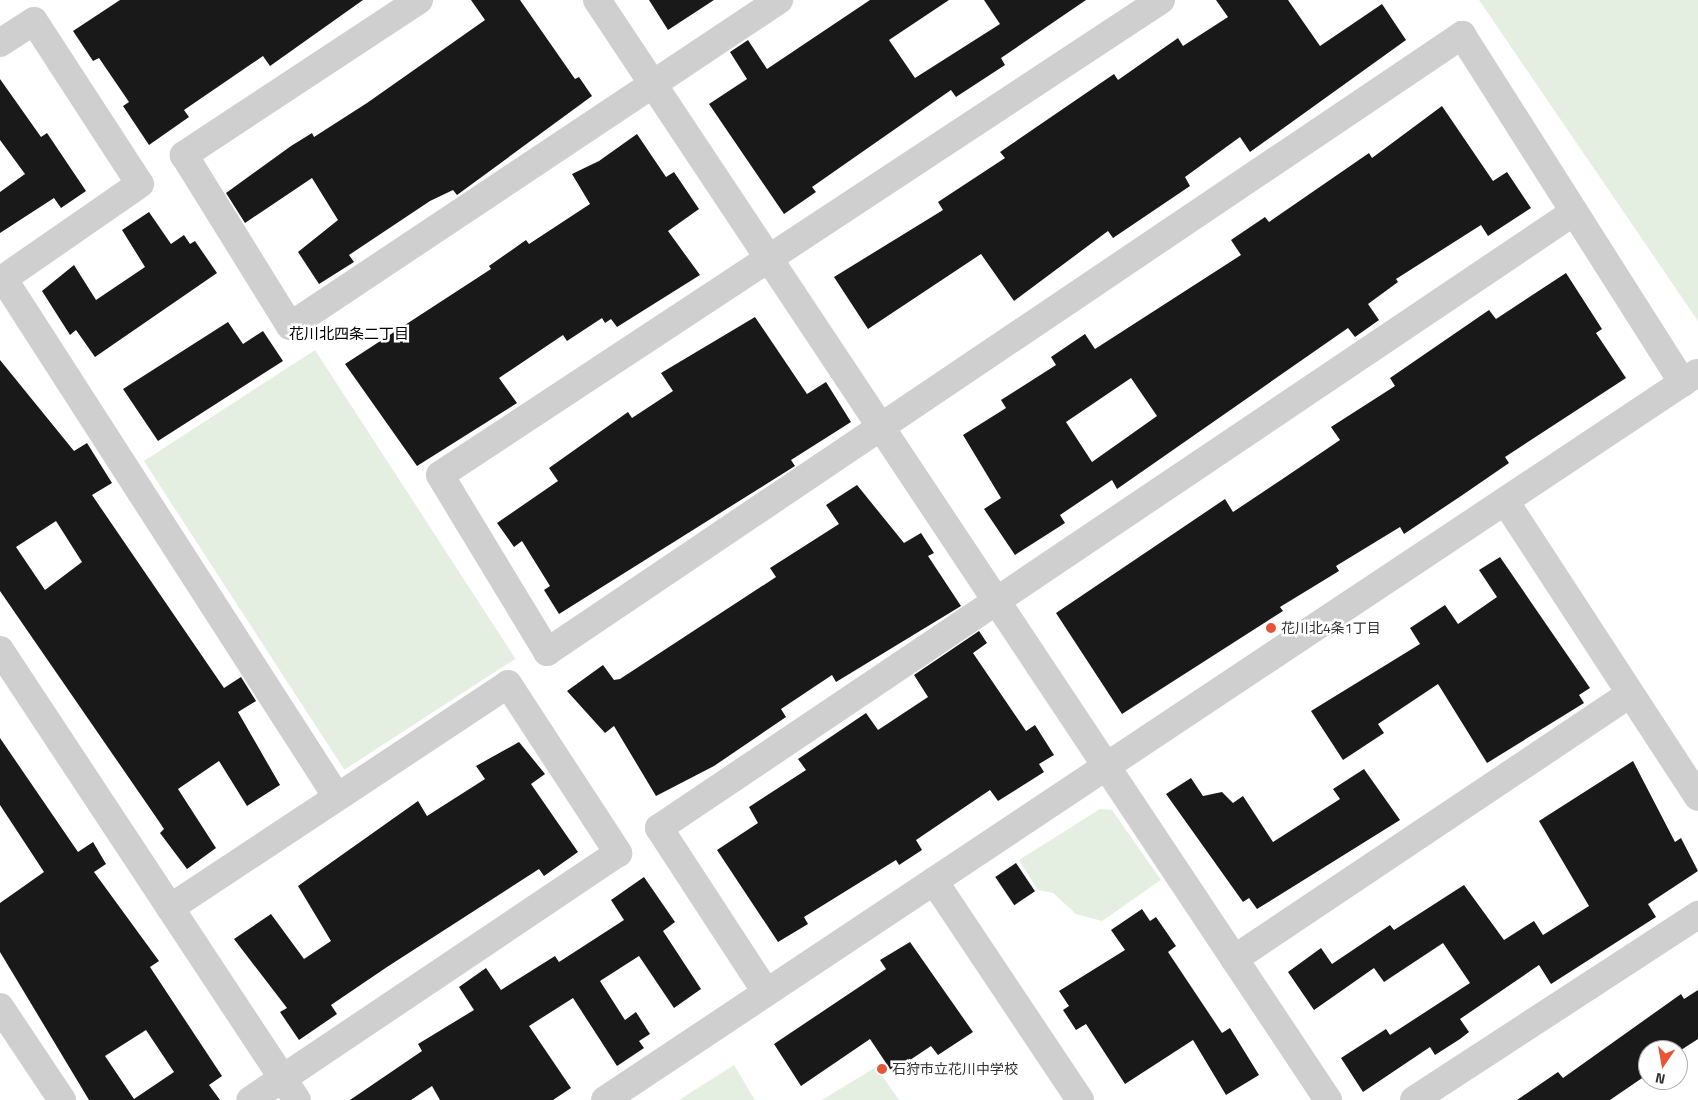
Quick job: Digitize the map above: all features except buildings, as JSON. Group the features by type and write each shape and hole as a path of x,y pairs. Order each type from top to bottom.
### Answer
{"street":[{"path":"419,0 184,155 290,326 778,0"},
{"path":"596,0 1328,1100"},
{"path":"605,1100 1690,378 1574,212 1462,35 881,429 546,652 440,475 1161,0"},
{"path":"0,43 34,21 140,184 2,280 336,797"},
{"path":"766,992 659,828 997,603 1574,212"},
{"path":"1505,501 1630,694 1697,792"},
{"path":"0,650 290,1089"},
{"path":"170,908 508,684 618,853 290,1089 250,1100"},
{"path":"1234,958 1630,694"},
{"path":"934,881 1080,1100"},
{"path":"1414,1100 1698,915"},
{"path":"0,1007 62,1100"}],"green space":[{"path":"1479,0 1698,0 1698,321"},
{"path":"315,350 515,659 344,770 144,461"},
{"path":"1100,809 1112,810 1161,880 1102,921 1076,914 1053,893 1038,890 1019,860"},
{"path":"734,1065 755,1100 679,1100"},
{"path":"876,1067 899,1100 822,1100"}],"place":[{"name":"花川北4条1丁目","path":"1271,628"},
{"name":"石狩市立花川中学校","path":"882,1069"}],"district":[{"name":"花川北四条二丁目","path":"349,334"}]}
